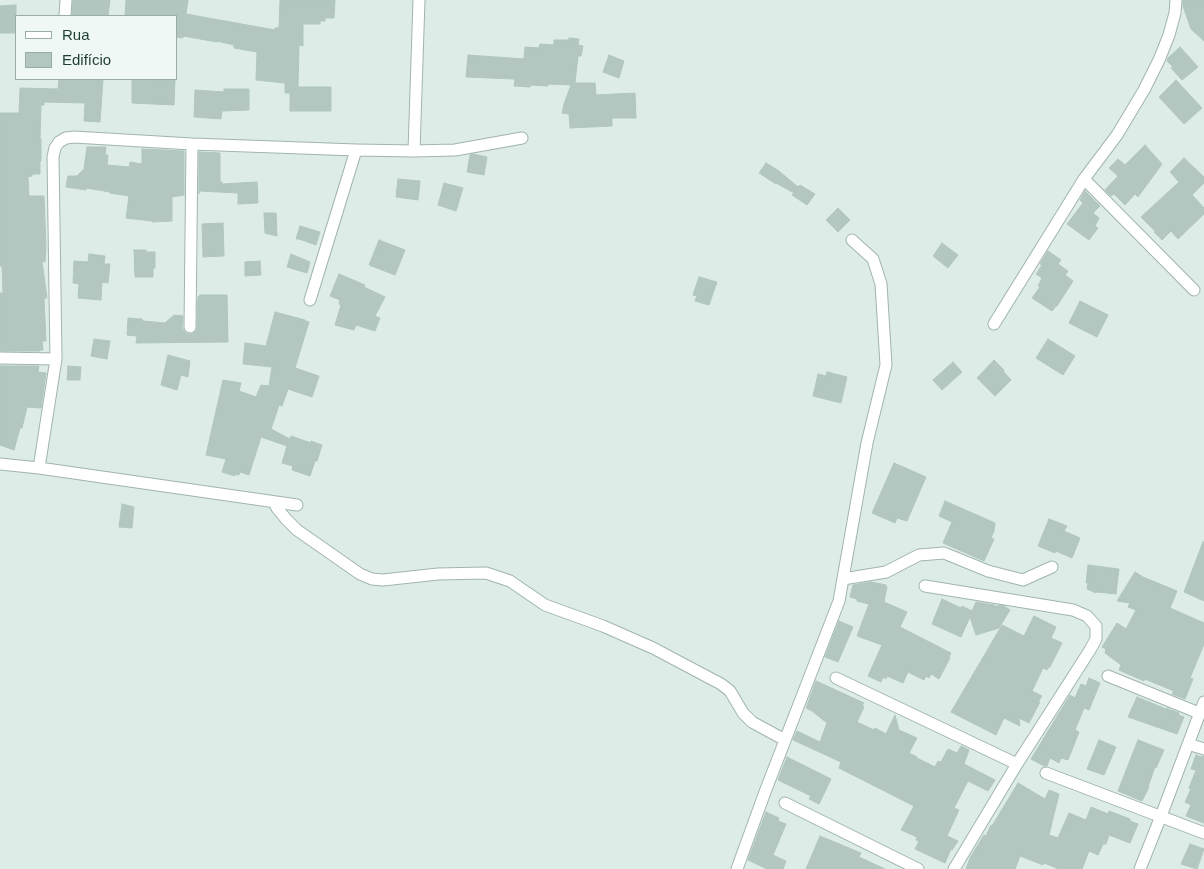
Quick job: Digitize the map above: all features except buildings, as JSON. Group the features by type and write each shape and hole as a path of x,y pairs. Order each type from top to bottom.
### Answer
{"street":[{"path":"65,15 66,0"},
{"path":"414,151 419,0"},
{"path":"994,324 1084,179 1117,135 1144,90 1169,35 1175,13 1176,0"},
{"path":"39,468 56,359 53,156 59,142 66,138 74,137 192,144 414,151 455,150 522,138"},
{"path":"190,326 192,144"},
{"path":"310,300 356,150"},
{"path":"1084,179 1194,290"},
{"path":"737,869 839,601 866,443 886,365 881,284 873,258 852,240"},
{"path":"0,358 56,359"},
{"path":"0,464 297,505"},
{"path":"274,502 281,514 297,530 360,574 372,579 383,580 438,574 486,573 510,581 545,605 604,626 653,648 721,684 730,691 743,713 752,722 785,740"},
{"path":"842,579 886,572 918,556 944,553 988,571 1023,580 1052,567"},
{"path":"925,586 1074,610 1087,616 1096,626 1096,640 1017,764 954,869"},
{"path":"1108,676 1199,713"},
{"path":"836,678 1017,764"},
{"path":"1140,869 1204,702"},
{"path":"1188,744 1204,749"},
{"path":"1046,773 1204,833"},
{"path":"785,803 918,869"}]}
